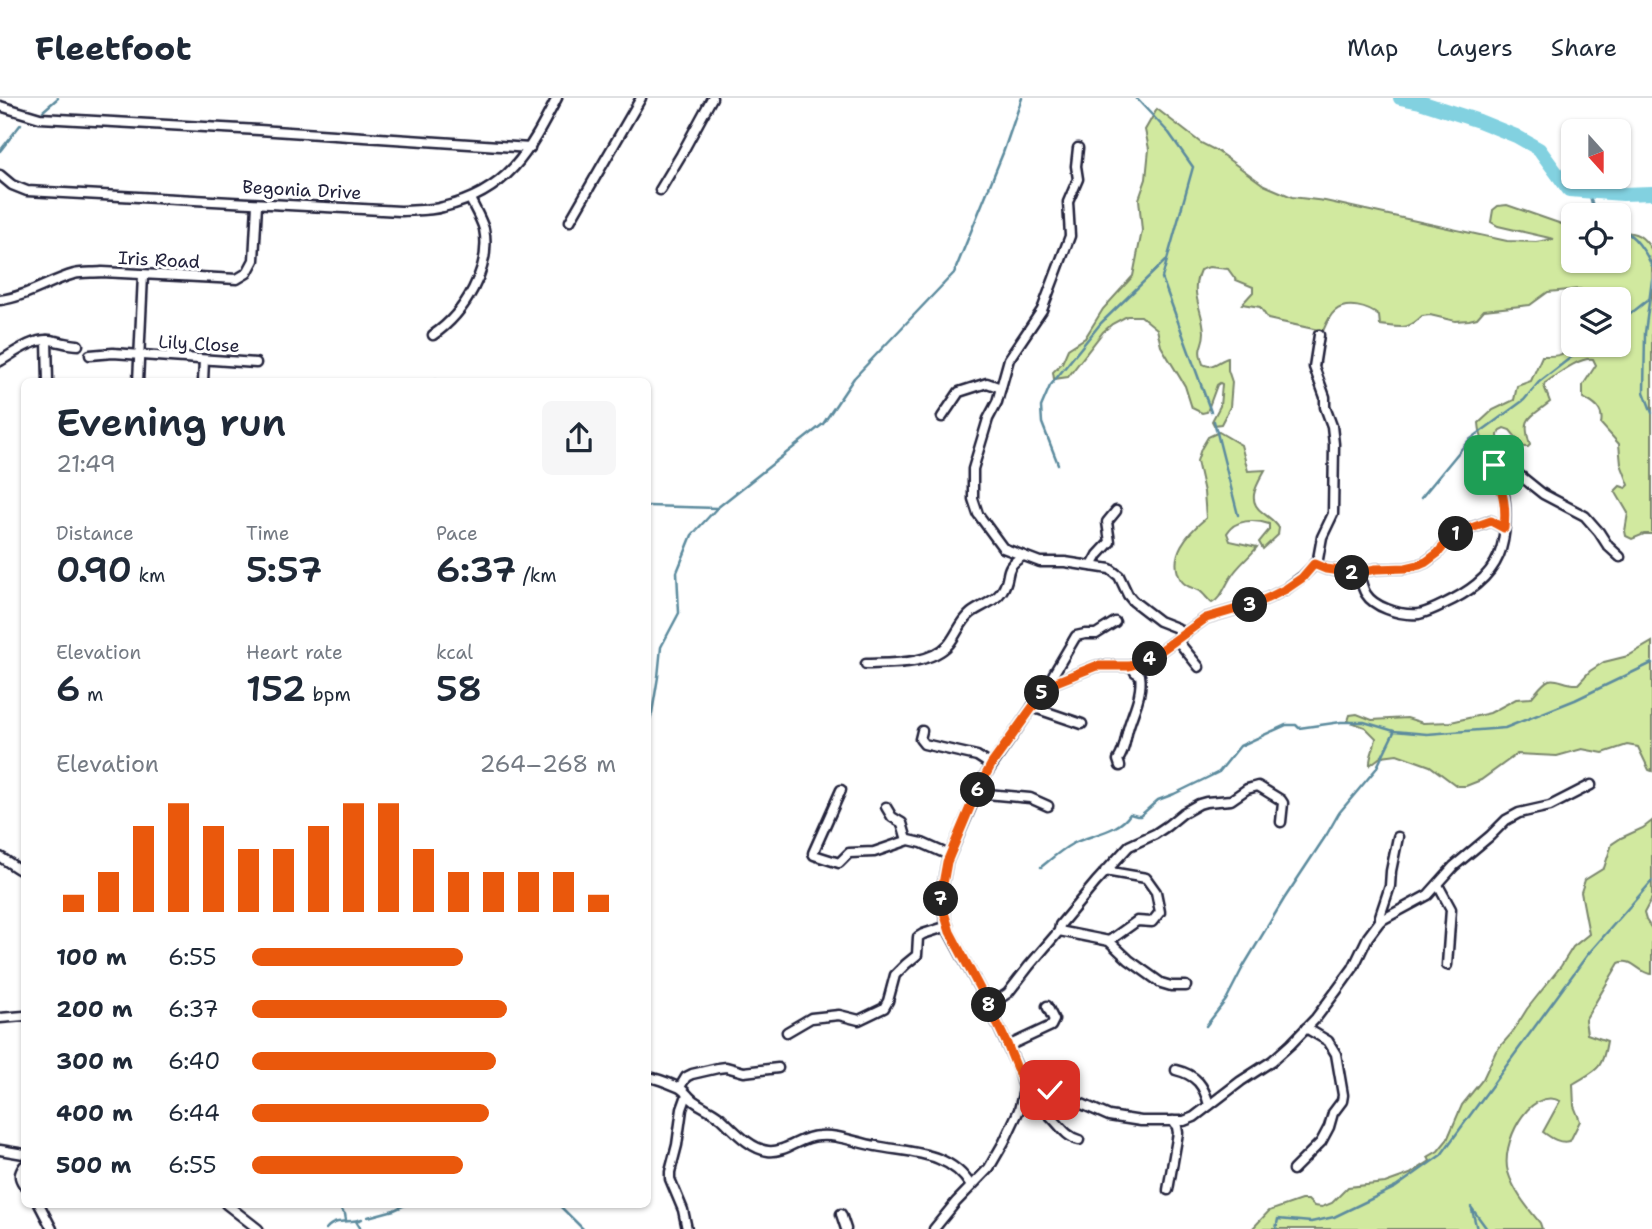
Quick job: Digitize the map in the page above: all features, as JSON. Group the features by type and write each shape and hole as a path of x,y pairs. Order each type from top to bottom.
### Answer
{"street":[{"path":"3,98 0,107 47,118 530,148"},
{"name":"Begonia Drive","path":"0,175 12,185 27,191 400,211 441,208 470,199 494,186 509,172 530,148 557,98"},
{"path":"570,221 641,98"},
{"path":"660,190 712,98"},
{"path":"1078,148 1076,166 1079,179 1069,196 1068,206 1070,236 1042,310 1009,359 975,463 973,499 978,514 1003,548 1040,562 1065,562 1110,569 1116,573 1133,601 1159,621 1177,628 1179,638 1199,667"},
{"path":"433,335 451,322 478,279 484,233 470,199"},
{"name":"Iris Road","path":"0,300 80,273 234,280 251,268 254,260 257,204"},
{"path":"138,378 143,275"},
{"path":"934,1229 989,1168 1024,1099 1022,1081 1008,1046 948,926 941,895 949,855 991,765 1051,684 1096,666 1133,666 1148,660 1206,618 1254,604 1286,589 1302,578 1318,559 1322,537 1333,514 1334,464 1331,420 1314,367 1319,335"},
{"path":"47,340 48,378"},
{"path":"0,361 28,345 47,340 78,345"},
{"name":"Lily Close","path":"90,355 113,353 256,363"},
{"path":"203,378 204,360"},
{"path":"942,417 959,393 987,383 1001,388"},
{"path":"1359,573 1365,592 1376,604 1398,612 1422,613 1473,588 1482,580 1500,553 1504,528 1504,499 1493,463 1498,458 1543,494 1585,516 1620,557"},
{"path":"1092,566 1098,555 1111,542 1106,526 1107,520 1116,511"},
{"path":"1314,564 1326,569 1359,573 1376,569 1406,568 1426,562 1457,533 1491,521 1504,528"},
{"path":"866,664 915,660 941,651 956,635 968,616 998,597 1004,589 1009,568 1023,556"},
{"path":"1051,684 1053,675 1076,636 1097,634 1115,622"},
{"path":"1119,766 1140,690 1140,674 1135,672 1133,666"},
{"path":"1032,707 1082,724"},
{"path":"922,731 920,739 924,744 977,756 991,765"},
{"path":"1380,921 1423,899 1454,866 1506,820 1526,811 1550,806 1591,785"},
{"path":"989,1006 1008,993 1059,931 1060,925 1129,846 1167,827 1183,813 1206,802 1231,800 1247,789 1258,786 1283,803 1281,822"},
{"path":"841,790 814,855 839,863 849,853 874,852 907,840 922,843 949,855"},
{"path":"976,793 1030,798 1048,806"},
{"path":"886,807 892,817 902,823 907,840"},
{"path":"1022,1081 1048,1089 1108,1116 1141,1121 1184,1121 1194,1117 1272,1061 1316,1018 1353,968 1368,937 1380,921 1392,881 1391,872 1398,837"},
{"path":"0,857 21,870"},
{"path":"1105,871 1146,878 1156,892 1160,912 1152,922 1133,923 1109,940"},
{"path":"1438,885 1451,909 1447,965"},
{"path":"787,1032 811,1018 839,1016 859,1020 884,1007 895,975 917,955 918,937 948,926"},
{"path":"1059,931 1109,940 1129,960 1161,983 1186,986"},
{"path":"1008,1046 1051,1026 1054,1020 1047,1006"},
{"path":"0,1018 21,1016"},
{"path":"1293,1170 1321,1142 1343,1095 1336,1054 1328,1041 1306,1028"},
{"path":"680,1087 691,1074 710,1069 726,1067 744,1072 778,1068"},
{"path":"1176,1070 1200,1082 1209,1105"},
{"path":"651,1078 680,1087 687,1095 716,1114 733,1132 764,1150 777,1150 818,1136 848,1139 911,1151 940,1160 961,1172 971,1186"},
{"path":"1024,1099 1048,1089"},
{"path":"687,1095 670,1172 670,1179 684,1210 687,1229"},
{"path":"1024,1099 1046,1112 1069,1136 1079,1140"},
{"path":"1168,1190 1178,1133 1173,1121"},
{"path":"0,1150 21,1154"},
{"path":"41,1208 52,1229"},
{"path":"231,1208 258,1229"},
{"path":"841,1214 846,1229"}],"green space":[{"path":"1157,109 1201,143 1217,151 1264,185 1292,197 1325,201 1507,241 1536,242 1554,239 1491,222 1493,210 1507,205 1561,224 1561,273 1631,273 1631,232 1642,238 1652,250 1652,534 1632,539 1626,536 1628,513 1615,491 1620,486 1626,488 1629,485 1621,464 1619,444 1601,424 1598,408 1583,398 1583,385 1596,365 1593,359 1575,364 1545,383 1550,402 1527,423 1528,447 1524,447 1510,430 1504,428 1498,435 1499,450 1490,451 1483,442 1479,427 1479,423 1493,410 1514,400 1517,386 1531,381 1542,356 1631,357 1631,287 1561,287 1561,291 1548,292 1530,305 1484,310 1477,318 1469,320 1455,321 1430,315 1422,316 1403,327 1380,325 1379,316 1374,313 1357,306 1345,306 1333,313 1323,331 1268,319 1260,307 1242,304 1253,292 1253,287 1236,280 1228,269 1209,267 1200,270 1196,287 1204,332 1200,353 1203,364 1207,366 1228,358 1232,382 1230,407 1221,424 1214,425 1212,421 1220,406 1222,384 1217,385 1207,412 1202,413 1192,408 1185,386 1161,346 1157,329 1141,316 1127,316 1112,324 1068,377 1054,379 1053,372 1062,363 1068,349 1085,338 1103,309 1133,276 1142,231 1139,199 1146,179 1149,149 1145,130"},
{"path":"1219,432 1241,445 1248,471 1265,470 1254,492 1255,502 1279,528 1278,535 1263,549 1259,542 1269,530 1269,524 1246,521 1231,528 1227,533 1230,541 1257,547 1212,603 1200,591 1183,583 1176,562 1186,538 1206,518 1197,461 1208,437"},
{"path":"1652,642 1652,771 1638,747 1627,745 1603,753 1582,749 1557,756 1517,754 1481,780 1466,786 1457,786 1430,766 1397,754 1382,756 1370,765 1376,738 1365,727 1348,721 1350,715 1357,714 1372,720 1407,718 1423,723 1451,722 1490,713 1516,699 1531,698 1549,680 1578,684 1590,671 1604,662 1628,656"},
{"path":"1652,821 1652,898 1644,913 1652,929 1652,974 1628,962 1619,963 1585,1020 1587,1034 1607,1041 1603,1058 1597,1068 1573,1084 1574,1106 1580,1121 1570,1141 1559,1141 1543,1132 1560,1101 1548,1099 1537,1102 1527,1110 1512,1134 1508,1148 1508,1172 1542,1229 1252,1229 1269,1211 1301,1200 1308,1200 1314,1206 1322,1207 1332,1203 1348,1187 1385,1183 1410,1174 1430,1161 1428,1157 1438,1151 1447,1140 1462,1105 1483,1079 1496,1051 1512,1033 1573,947 1589,934 1581,892 1585,880 1604,868 1612,844"}],"waterway":[{"path":"43,111 58,98"},
{"path":"651,716 661,647 679,613 677,572 692,535 717,508 823,424 854,378 954,273 1003,153 1022,98"},
{"path":"1136,98 1169,133 1193,167 1162,278 1211,412"},
{"path":"1400,98 1479,121 1516,136 1539,149 1569,190 1652,193"},
{"path":"0,151 21,124"},
{"path":"1589,192 1592,203"},
{"path":"1631,235 1652,266"},
{"path":"1058,464 1042,423 1041,407 1050,386 1101,323 1166,260"},
{"path":"1652,280 1645,333 1644,392 1652,413"},
{"path":"1631,313 1649,299"},
{"path":"1421,498 1468,441 1524,400 1539,382 1571,357"},
{"path":"1214,421 1238,515"},
{"path":"651,506 717,508"},
{"path":"1041,867 1072,844 1112,829 1130,814 1140,816 1158,800 1219,772 1240,746 1286,725 1296,725 1299,728 1341,722 1364,722 1394,731 1427,734 1505,728 1575,700 1652,663"},
{"path":"1206,1026 1226,1000 1284,899 1339,813 1376,769 1394,732"},
{"path":"1276,1229 1278,1219 1311,1222 1334,1217 1396,1187 1441,1155 1588,954 1652,881"},
{"path":"1471,1207 1487,1229"},
{"path":"340,1208 346,1220"},
{"path":"368,1217 398,1208"},
{"path":"562,1208 583,1229"},
{"path":"1472,1210 1477,1229"},
{"path":"326,1229 334,1223 362,1219"},
{"path":"356,1221 361,1229"}],"route":[{"path":"1050,1090 1022,1081 989,1006 950,932 943,909 941,895 947,862 991,765 1051,684 1096,666 1129,666 1148,660 1206,618 1254,604 1286,589 1302,578 1314,564 1326,569 1354,573 1406,568 1426,562 1457,533 1491,521 1504,528 1504,499 1494,465"}]}
